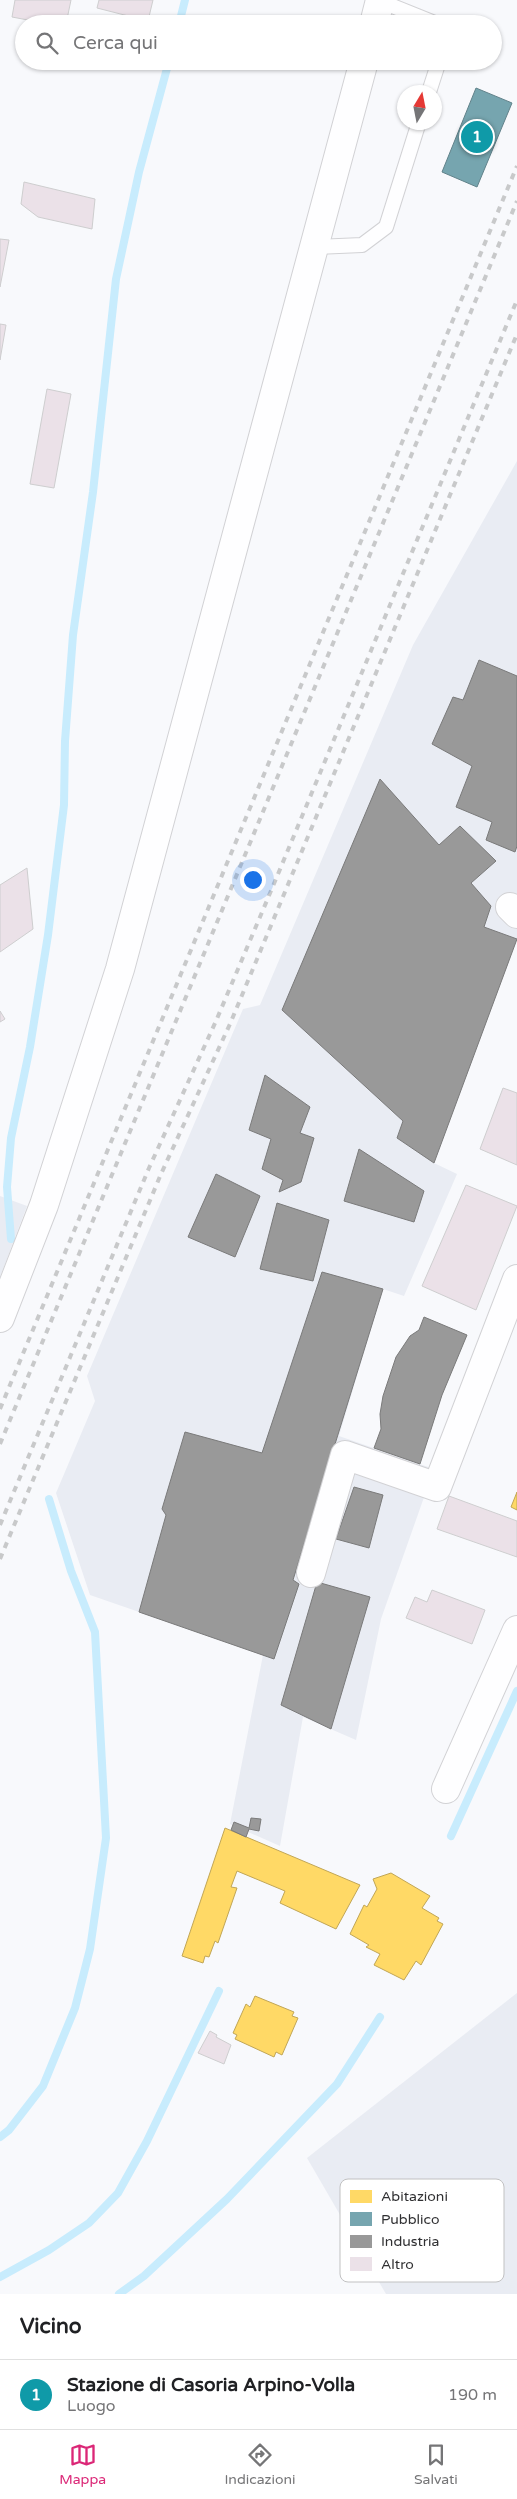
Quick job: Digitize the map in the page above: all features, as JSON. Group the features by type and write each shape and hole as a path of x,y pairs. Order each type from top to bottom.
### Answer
{"street":[{"path":"0,1318 44,1205 120,969 316,247 362,70"},
{"path":"311,1573 345,1455 438,1487 517,1279"},
{"path":"446,1789 517,1630"}],"lane":[{"path":"378,8 404,15"},
{"path":"431,85 436,70"},
{"path":"316,247 362,245 386,227 416,130"}],"shaded area":[{"path":"517,461 517,939 434,1163 457,1174 404,1296 383,1289 339,1436 434,1469 381,1619 356,1740 303,1717 280,1846 230,1824 263,1655 90,1595 56,1493 95,1401 87,1376 243,1009 260,1005 413,645"},
{"path":"0,1196 27,1206 0,1277"},
{"path":"517,1993 517,2294 386,2294 379,2282 504,2282 504,2179 340,2179 340,2215 307,2158"}],"building: Abitazioni":[{"path":"517,1492 517,1510 511,1507"},
{"path":"225,1828 360,1885 336,1929 280,1903 285,1891 237,1871 231,1887 237,1888 218,1943 215,1941 209,1957 205,1956 203,1963 182,1956"},
{"path":"391,1873 430,1896 422,1908 439,1918 437,1921 443,1924 421,1965 416,1961 404,1980 374,1965 380,1954 366,1947 369,1945 350,1934 364,1905 367,1907 377,1889 373,1879"},
{"path":"255,1996 294,2012 292,2016 298,2018 282,2055 276,2052 274,2057 235,2039 237,2035 233,2033 246,2004 250,2007"}],"building: Pubblico":[{"path":"476,88 512,103 477,187 442,172"}],"building: Industria":[{"path":"479,660 517,676 517,846 515,852 486,840 492,822 456,807 472,766 432,744 453,697 463,700"},
{"path":"380,779 439,845 460,826 496,861 471,883 491,906 484,927 517,939 434,1163 397,1138 403,1121 282,1010"},
{"path":"265,1075 310,1107 300,1133 314,1138 301,1182 279,1192 283,1180 262,1169 271,1139 249,1130"},
{"path":"359,1149 424,1191 414,1222 344,1201"},
{"path":"216,1174 260,1196 235,1257 188,1237"},
{"path":"277,1203 329,1220 313,1281 260,1269"},
{"path":"322,1272 383,1289 293,1580 299,1584 274,1659 139,1612 166,1515 162,1509 185,1432 262,1453"},
{"path":"424,1317 467,1335 442,1395 420,1464 374,1448 381,1429 380,1414 383,1396 396,1357 410,1336 419,1330"},
{"path":"354,1487 383,1495 369,1548 336,1539"},
{"path":"317,1582 370,1597 331,1729 281,1705"},
{"path":"251,1818 261,1819 259,1831 249,1829 246,1837 231,1830 234,1822 249,1828"}],"building: Altro":[{"path":"15,0 71,0 68,15 15,15 15,18 12,17"},
{"path":"99,0 153,0 149,15 124,15 97,8"},
{"path":"24,182 95,199 92,229 38,217 21,204"},
{"path":"0,239 9,240 0,287"},
{"path":"0,324 6,325 0,360"},
{"path":"47,389 71,394 54,488 30,484"},
{"path":"27,868 33,929 0,952 0,885"},
{"path":"0,1011 5,1019 0,1022"},
{"path":"503,1088 517,1093 517,1165 480,1149"},
{"path":"466,1185 517,1206 476,1310 422,1286"},
{"path":"449,1496 517,1521 517,1557 437,1529"},
{"path":"432,1590 485,1610 472,1644 406,1618 415,1597 427,1602"},
{"path":"210,2031 217,2035 216,2037 231,2045 224,2064 198,2053"}],"waterway":[{"path":"181,15 185,0"},
{"path":"11,1239 7,1187 11,1138 30,1047 48,935 64,805 65,741 73,635 93,492 116,279 139,172 167,70"},
{"path":"0,2137 9,2130 43,2086 75,2008 90,1949 106,1838 95,1632 71,1571 49,1499"},
{"path":"451,1836 517,1691"},
{"path":"0,2277 49,2250 89,2223 118,2193 147,2141 219,1991"},
{"path":"119,2294 144,2276 227,2199 337,2084 380,2017"}],"railway":[{"path":"0,1409 517,166"},
{"path":"0,1444 517,201"},
{"path":"0,1525 149,1168 216,1021 268,898 517,300"},
{"path":"0,1559 161,1174 230,1024 517,334"}],"place":[{"name":"Stazione di Casoria Arpino-Volla","path":"477,137"}]}
